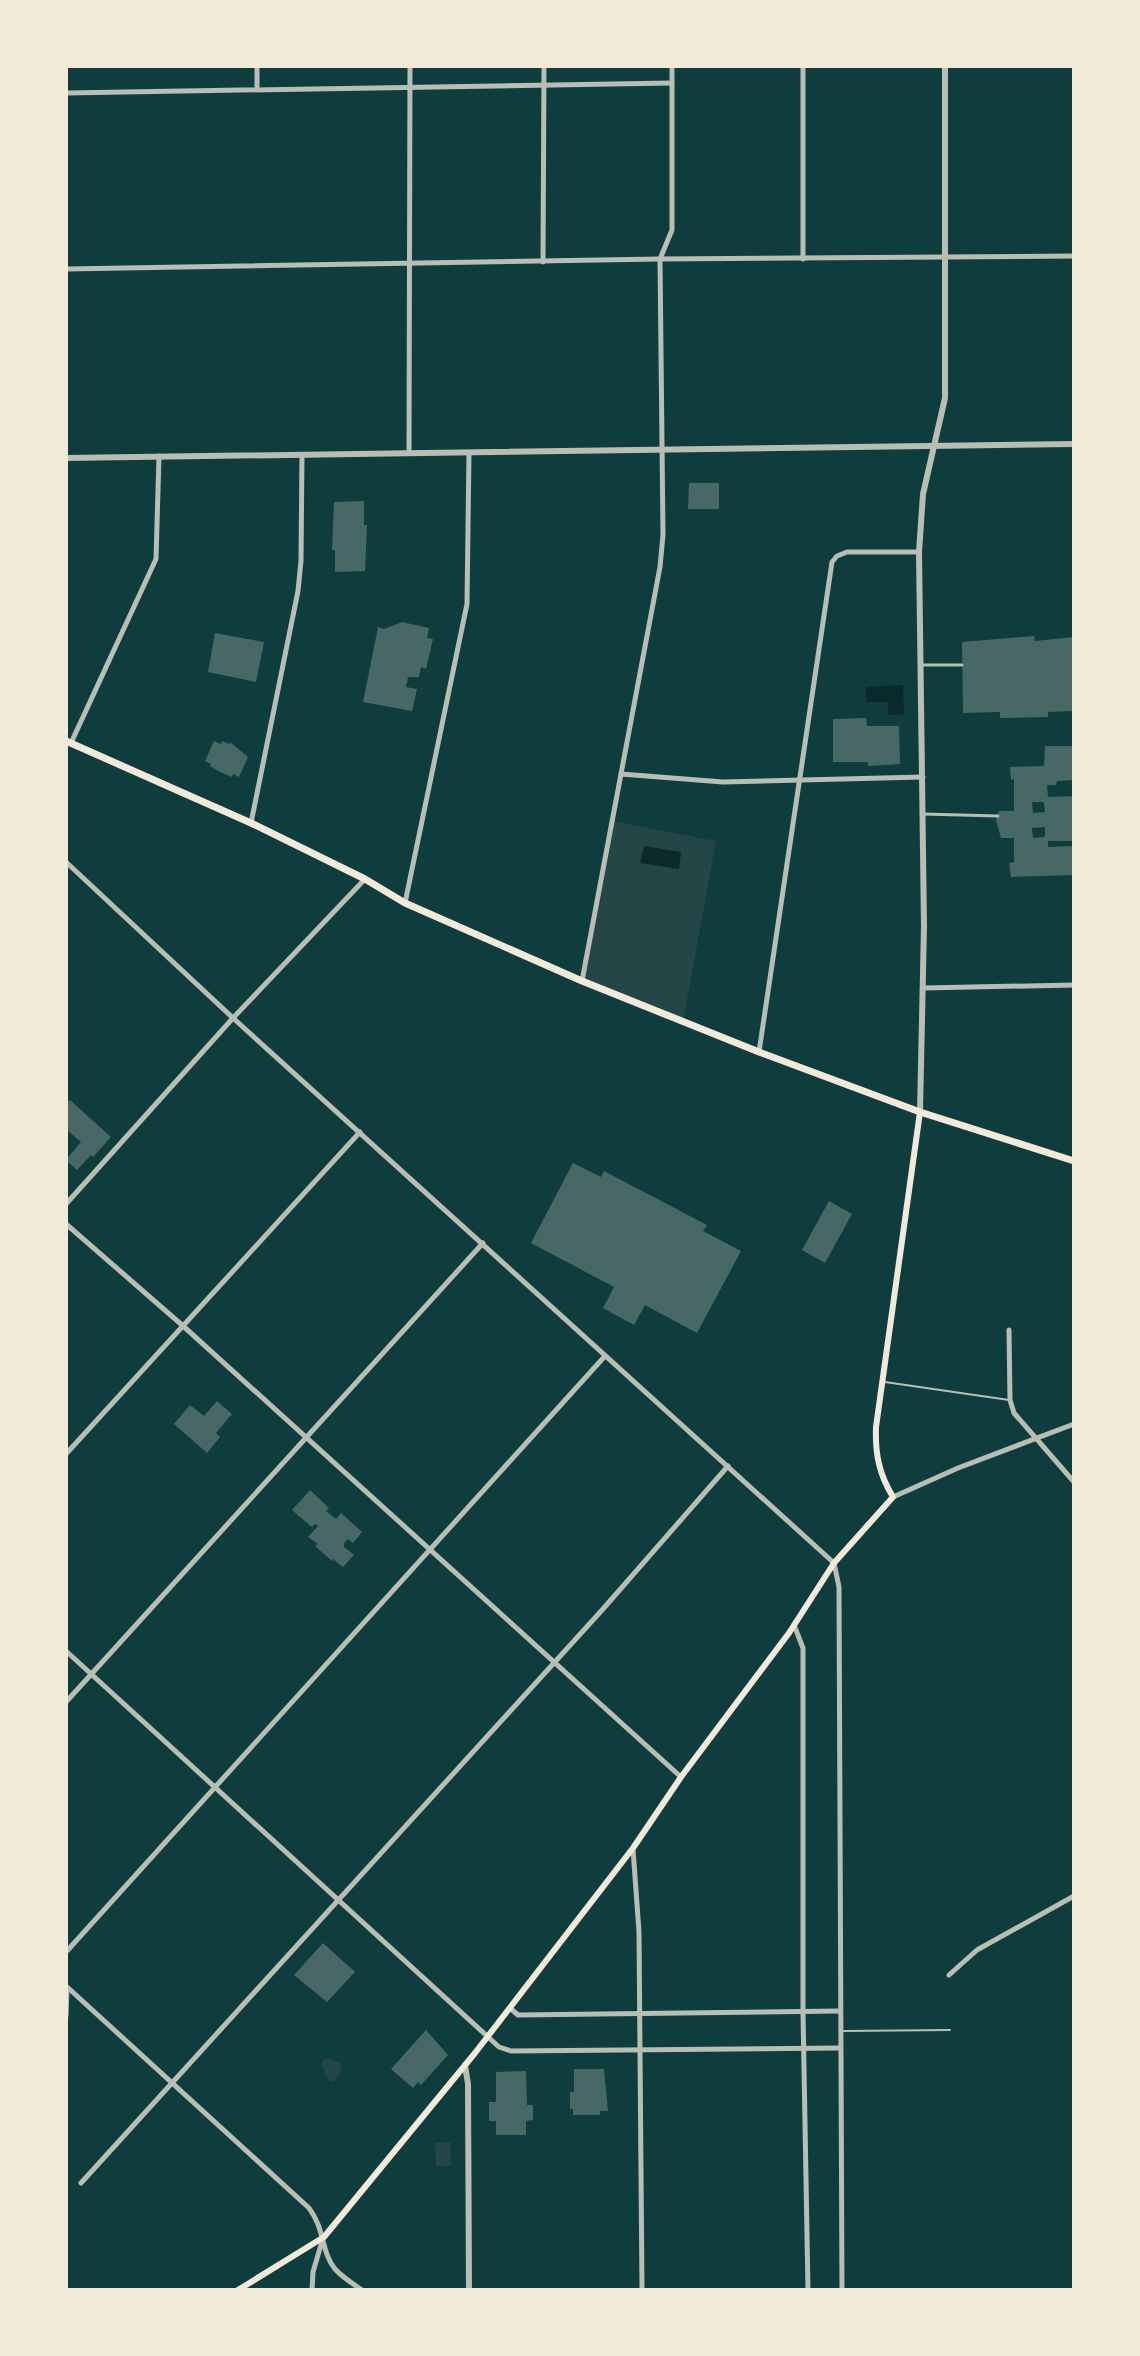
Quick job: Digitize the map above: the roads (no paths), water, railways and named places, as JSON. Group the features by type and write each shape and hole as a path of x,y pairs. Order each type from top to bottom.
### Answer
{"main road":[{"path":"68,742 251,823 365,879 405,903 582,981 920,1112 1074,1161"},
{"path":"238,2290 324,2237 488,2037 633,1848 681,1777 794,1625 834,1563 893,1497 882,1478 875,1450 920,1112"}],"street":[{"path":"257,66 257,89"},
{"path":"409,452 410,66"},
{"path":"543,262 544,66"},
{"path":"582,981 660,567 663,535 660,259 672,230 672,66"},
{"path":"803,66 803,259"},
{"path":"920,1112 924,988 919,552 923,494 945,398 945,66"},
{"path":"66,93 672,83"},
{"path":"66,269 1074,256"},
{"path":"66,458 1074,444"},
{"path":"405,903 467,604 469,453"},
{"path":"251,823 298,591 302,455"},
{"path":"68,742 156,559 159,456"},
{"path":"759,1052 832,562 847,552 919,552"},
{"path":"921,665 962,665"},
{"path":"621,774 723,782 923,777"},
{"path":"923,814 998,816"},
{"path":"66,862 233,1018 834,1563 839,1587 842,2290"},
{"path":"66,1204 233,1018 365,879"},
{"path":"924,988 1074,985"},
{"path":"66,1454 360,1132"},
{"path":"66,1224 182,1325 681,1777"},
{"path":"66,1702 483,1243"},
{"path":"1009,1330 1010,1400 1022,1425 1074,1482"},
{"path":"66,1952 605,1356"},
{"path":"893,1497 958,1468 1074,1424"},
{"path":"81,2183 603,1609 728,1466"},
{"path":"794,1625 803,1648 803,2048 808,2290"},
{"path":"66,1651 499,2047 511,2051 839,2048"},
{"path":"633,1848 639,1932 642,2290"},
{"path":"949,1975 977,1950 1074,1896"},
{"path":"66,1987 309,2208 324,2237 326,2251 335,2270 362,2290"},
{"path":"66,1987 66,2016"},
{"path":"510,2008 518,2015 839,2011"},
{"path":"465,2065 468,2084 469,2290"},
{"path":"312,2290 313,2272 324,2237"}],"lane":[{"path":"884,1382 1010,1400"},
{"path":"839,2031 950,2030"}]}
